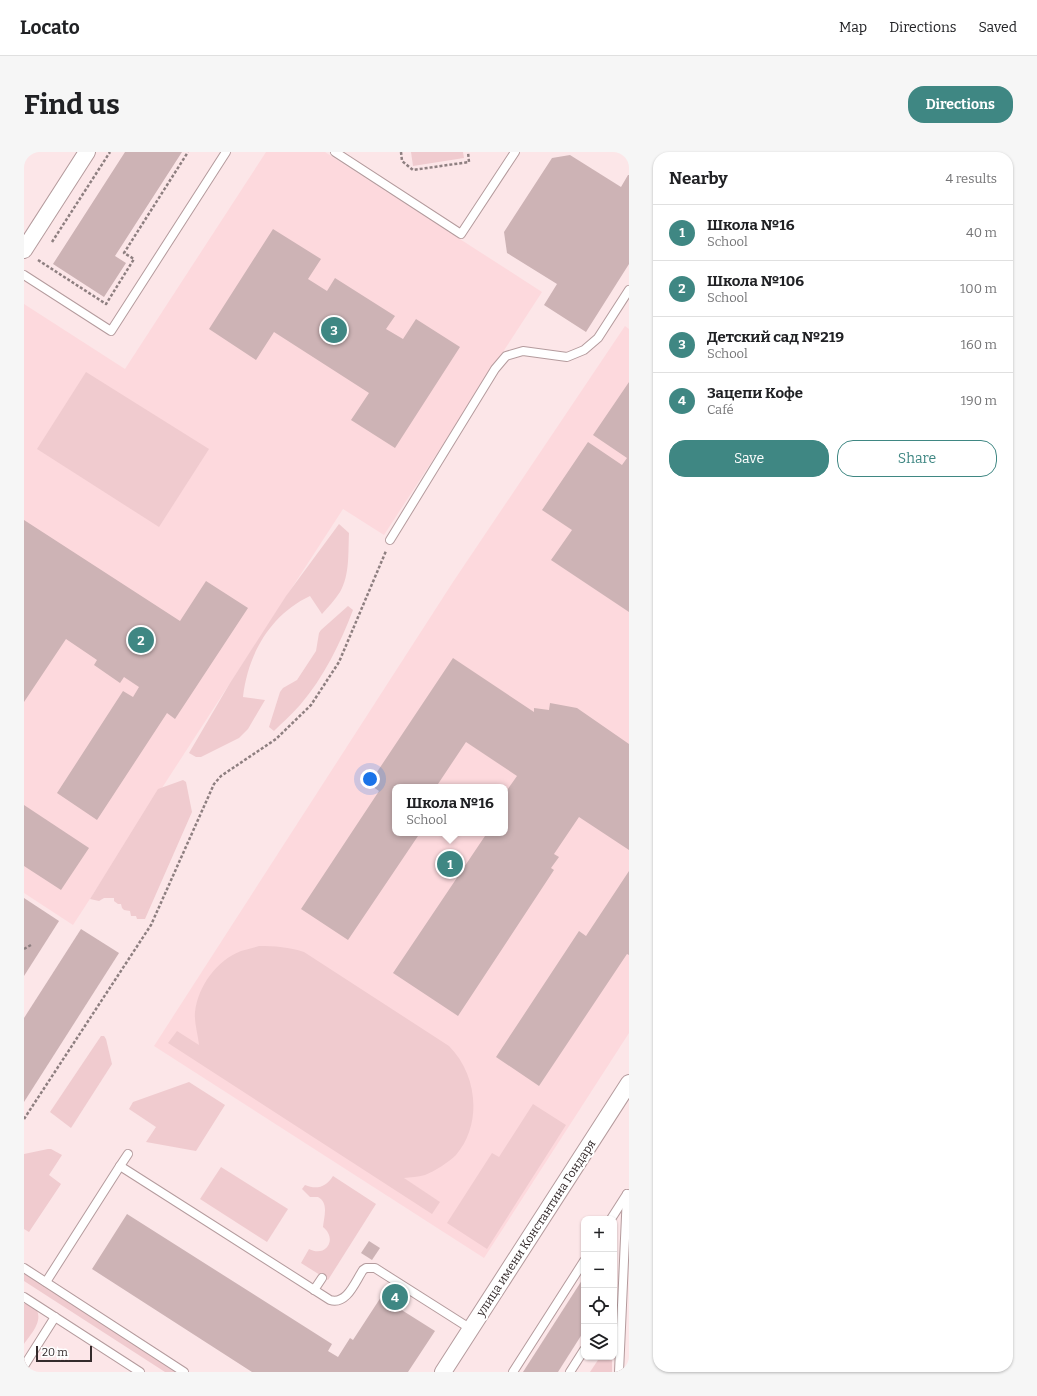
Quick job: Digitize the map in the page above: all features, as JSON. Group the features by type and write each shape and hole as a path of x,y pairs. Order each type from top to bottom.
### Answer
{"street":[{"path":"24,250 87,152"},
{"name":"улица имени Константина Гондаря","path":"444,1372 629,1084"}],"lane":[{"path":"24,275 111,331 226,152"},
{"path":"335,152 461,234 515,152"},
{"path":"390,540 495,369 506,356 522,350 567,357 584,350 598,338 629,290"},
{"path":"46,1282 128,1154"},
{"path":"120,1166 330,1300 336,1302 341,1301 346,1297 363,1270 366,1268 375,1268 471,1329"},
{"path":"613,1216 628,1193"},
{"path":"619,1372 628,1193"},
{"path":"513,1372 581,1266"},
{"path":"24,1268 184,1372"},
{"path":"314,1290 322,1278"},
{"path":"24,1297 140,1372"},
{"path":"617,1308 622,1306"},
{"path":"24,1366 55,1317"},
{"path":"570,1372 581,1355"}],"path":[{"path":"48,248 110,152"},
{"path":"44,255 40,261 106,304 134,259 124,253 188,152"},
{"path":"401,152 402,161 412,170 469,162 468,152"},
{"path":"24,1119 151,925 214,784 221,776 276,739 311,705 339,662 390,540"},
{"path":"24,949 31,945"}],"shaded area":[{"path":"266,152 325,152 542,292 384,535 343,509 73,925 24,893 24,304 125,369"},
{"path":"411,152 463,152 464,158 413,166"},
{"path":"625,326 629,329 629,1033 484,1258 154,1046 453,582"},
{"path":"86,372 209,449 159,527 37,449"},
{"path":"339,524 349,533 347,571 340,592 322,614 310,596 296,604 283,614 263,638 250,666 243,697 265,700 248,729 239,738 201,757 196,757 189,753 230,683 286,596"},
{"path":"348,606 353,610 337,648 324,672 300,705 274,731 269,727 280,692 283,688 297,680 316,651 319,633 321,630"},
{"path":"183,780 186,782 192,812 145,919 137,919 136,916 131,916 130,911 124,910 121,904 114,901 114,898 104,898 99,901 90,899 158,789"},
{"path":"259,946 282,947 304,952 449,1046 458,1057 466,1070 471,1084 473,1099 473,1114 465,1142 450,1161 437,1169 425,1175 404,1178 440,1202 432,1214 168,1043 177,1031 199,1045 195,1012 200,993 210,975 217,967 232,955"},
{"path":"101,1036 104,1036 106,1039 112,1064 71,1128 50,1112"},
{"path":"189,1082 225,1105 196,1151 146,1142 156,1127 129,1109 133,1102"},
{"path":"533,1104 566,1125 487,1249 447,1223 492,1153 499,1157"},
{"path":"48,1149 62,1155 49,1175 61,1184 29,1232 24,1229 24,1154"},
{"path":"221,1167 288,1209 267,1242 200,1199"},
{"path":"333,1176 376,1204 328,1280 301,1263 309,1249 320,1251 325,1249 330,1242 330,1237 323,1227 325,1210 324,1203 318,1197 310,1197 302,1189 305,1185 317,1187 324,1185"},
{"path":"24,1273 178,1372 165,1372 24,1281"},
{"path":"24,1304 31,1305 36,1309 38,1318 33,1332 24,1344"},
{"path":"598,1360 612,1360 612,1372 590,1372"}],"building":[{"path":"125,152 182,152 115,256 126,263 104,297 53,264"},
{"path":"570,155 621,187 629,175 629,264 586,332 544,305 557,284 507,253 504,232 552,158"},
{"path":"273,229 321,259 308,279 327,291 335,278 395,316 386,329 403,339 416,319 460,347 395,448 351,420 369,393 274,332 256,360 209,329"},
{"path":"629,382 629,612 551,560 572,530 542,510 588,442 622,465 627,458 593,435"},
{"path":"24,520 180,621 206,581 248,608 175,719 167,713 97,820 57,793 123,691 133,697 139,687 124,677 120,683 94,665 97,660 66,639 24,702"},
{"path":"453,658 534,712 534,708 549,710 550,703 577,708 629,744 629,850 579,817 554,854 559,857 551,868 554,870 458,1016 393,973 485,836 508,836 508,789 517,776 466,742 438,784 392,784 392,836 418,836 348,940 301,909 379,791 369,784"},
{"path":"24,805 89,848 61,890 24,866"},
{"path":"629,871 629,955 627,954 539,1086 496,1057 579,931 586,936"},
{"path":"24,898 59,921 24,976"},
{"path":"81,929 119,953 24,1102 24,1018"},
{"path":"127,1214 332,1344 328,1351 338,1357 350,1338 353,1340 381,1297 435,1331 408,1372 252,1372 92,1269"},
{"path":"369,1241 380,1248 372,1260 361,1253"},
{"path":"581,1282 581,1336 558,1372 523,1372"}],"place":[{"name":"Детский сад №219","path":"334,330"},
{"name":"Школа №106","path":"141,640"},
{"name":"Школа №16","path":"450,864"},
{"name":"Зацепи Кофе","path":"395,1297"}]}
